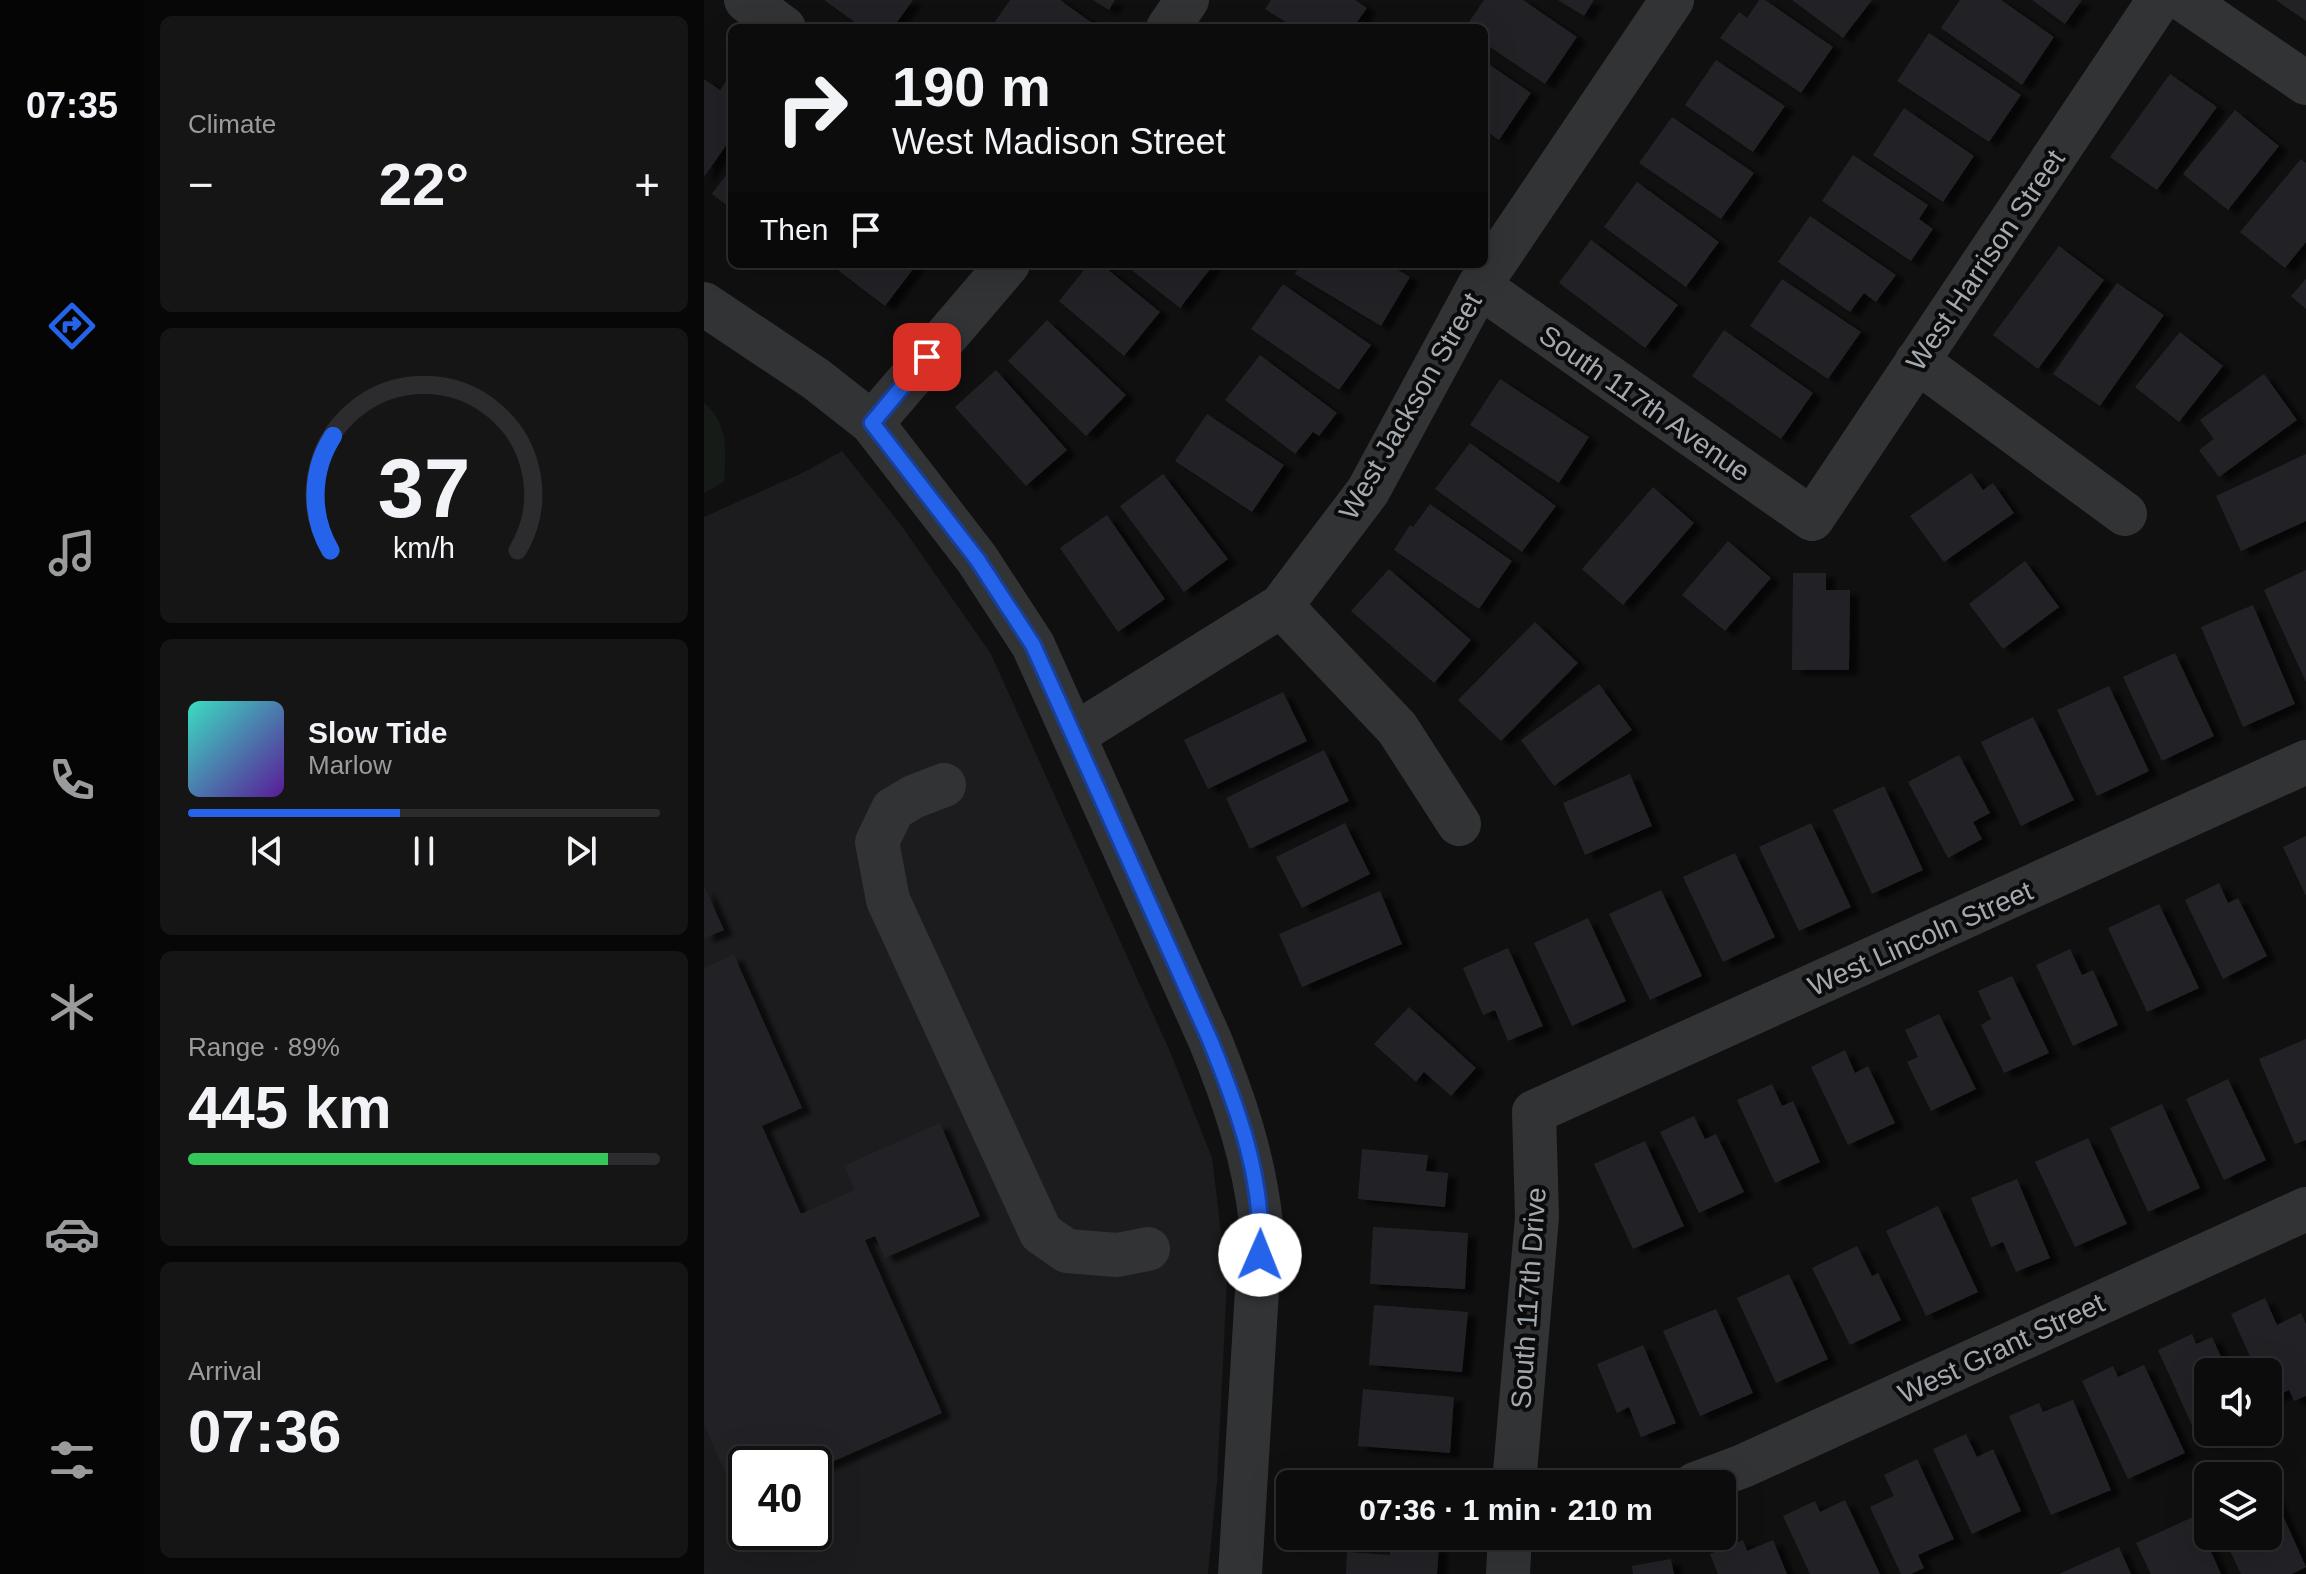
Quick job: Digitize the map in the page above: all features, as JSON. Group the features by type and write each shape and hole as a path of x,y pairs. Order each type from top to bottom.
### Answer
{"street":[{"path":"746,0 779,24"},
{"path":"1171,24 1187,0"},
{"name":"West Jackson Street","path":"1074,735 1281,606 1368,491 1479,286 1672,0"},
{"name":"West Harrison Street","path":"1812,519 2159,0"},
{"path":"2184,0 2306,83"},
{"path":"872,423 1005,268"},
{"name":"South 117th Avenue","path":"1479,286 1812,519"},
{"path":"704,304 816,379 872,423 977,559 1033,645 1225,1076 1244,1133 1258,1194 1261,1223 1240,1574"},
{"path":"1917,361 2125,514"},
{"path":"1281,606 1397,728 1459,824"},
{"name":"West Lincoln Street","path":"1534,1112 2306,762"},
{"path":"944,785 893,809 877,842 888,900 1041,1233 1067,1251 1117,1255 1148,1249"},
{"name":"South 117th Drive","path":"1515,1470 1537,1217 1534,1112"},
{"name":"West Grant Street","path":"1732,1470 2306,1209"},
{"path":"1508,1574 1509,1550"}],"shaded area":[{"path":"704,403 722,429 725,460 724,482 704,493"},
{"path":"842,451 901,525 991,654 1171,1054 1212,1158 1227,1281 1217,1481 1208,1574 704,1574 704,517 804,472"}],"building":[{"path":"824,0 913,0 896,24 857,24"},
{"path":"1010,0 1060,0 1094,24 996,24"},
{"path":"1093,0 1115,0 1109,10"},
{"path":"1271,0 1355,0 1367,8 1356,24 1289,24 1265,9"},
{"path":"1484,0 1523,0 1577,37 1545,84 1488,46 1488,24 1468,24"},
{"path":"1558,0 1594,0 1584,16"},
{"path":"1759,0 1765,0 1833,47 1801,93 1720,38 1739,12 1747,18"},
{"path":"1792,0 1872,0 1843,38"},
{"path":"1960,0 2001,0 2054,37 2022,85 1941,28"},
{"path":"2032,0 2082,0 2065,24"},
{"path":"2276,0 2306,0 2306,21"},
{"path":"1929,33 2021,95 1989,142 1897,81"},
{"path":"1716,60 1785,106 1753,152 1685,105"},
{"path":"1488,64 1531,93 1499,140 1488,132"},
{"path":"2170,74 2217,107 2157,190 2110,157"},
{"path":"728,78 728,143 704,177 704,79 720,90"},
{"path":"1904,108 1974,156 1943,202 1873,155"},
{"path":"2235,110 2279,146 2228,210 2183,174"},
{"path":"1672,117 1754,173 1721,219 1639,163"},
{"path":"1853,155 1928,205 1919,219 1933,229 1911,261 1822,201"},
{"path":"2301,159 2306,163 2306,242 2285,268 2240,232"},
{"path":"728,172 728,206 712,194"},
{"path":"1637,182 1719,242 1686,287 1604,227"},
{"path":"1810,216 1896,275 1876,302 1864,293 1850,312 1778,262"},
{"path":"1591,240 1678,305 1645,348 1559,283"},
{"path":"2059,246 2104,280 2038,369 1993,335"},
{"path":"842,268 914,268 885,306 839,271"},
{"path":"1086,268 1106,268 1160,312 1124,356 1059,301"},
{"path":"1129,268 1211,268 1180,308"},
{"path":"1298,268 1395,268 1410,277 1381,326 1295,274"},
{"path":"1782,279 1861,332 1828,379 1750,326"},
{"path":"2306,279 2306,309 2291,296"},
{"path":"2117,283 2164,315 2100,406 2053,374"},
{"path":"1283,284 1371,345 1339,390 1251,329"},
{"path":"1047,320 1126,395 1086,436 1008,361"},
{"path":"1724,330 1813,393 1781,439 1692,376"},
{"path":"2180,332 2223,366 2179,422 2135,387"},
{"path":"1260,355 1337,413 1319,436 1313,432 1295,454 1225,400"},
{"path":"996,370 1067,450 1026,486 955,407"},
{"path":"2264,374 2297,420 2219,477 2199,450 2214,439 2200,420"},
{"path":"1500,379 1589,437 1559,483 1470,425"},
{"path":"1207,414 1284,465 1252,512 1175,461"},
{"path":"1470,443 1556,506 1522,552 1435,489"},
{"path":"2306,454 2306,521 2241,551 2216,496"},
{"path":"1971,473 1983,490 1993,483 2014,513 1944,562 1910,516"},
{"path":"1163,474 1228,559 1184,592 1120,506"},
{"path":"1653,487 1694,523 1623,605 1582,569"},
{"path":"1430,504 1512,561 1479,609 1394,550 1410,525 1413,527"},
{"path":"1107,515 1165,599 1118,632 1060,548"},
{"path":"1728,541 1771,578 1725,631 1682,595"},
{"path":"2025,561 2059,607 2003,649 1969,604"},
{"path":"1389,569 1471,640 1434,683 1351,611"},
{"path":"2306,570 2306,682 2264,590"},
{"path":"1793,573 1826,573 1826,590 1850,590 1849,670 1792,670"},
{"path":"2253,605 2295,704 2243,727 2201,627"},
{"path":"1535,622 1578,663 1501,741 1458,700"},
{"path":"2175,653 2214,736 2162,761 2123,677"},
{"path":"1599,684 1632,730 1554,786 1521,740"},
{"path":"2109,686 2149,771 2097,796 2057,710"},
{"path":"1283,692 1307,741 1208,789 1184,740"},
{"path":"2033,717 2074,800 2021,826 1981,742"},
{"path":"1324,750 1349,801 1250,849 1226,798"},
{"path":"1959,755 1990,813 1973,822 1982,839 1948,858 1908,782"},
{"path":"1630,774 1652,826 1585,855 1563,803"},
{"path":"1884,786 1923,870 1872,894 1833,810"},
{"path":"1345,823 1370,874 1302,908 1276,857"},
{"path":"1811,823 1851,907 1799,931 1759,847"},
{"path":"2306,836 2306,896 2283,847"},
{"path":"1735,853 1775,937 1723,962 1683,877"},
{"path":"2219,883 2228,903 2238,898 2267,956 2223,979 2185,900"},
{"path":"704,886 724,930 704,938"},
{"path":"1661,890 1702,976 1650,1000 1609,914"},
{"path":"1380,891 1402,944 1302,987 1279,934"},
{"path":"2159,904 2199,988 2147,1012 2108,928"},
{"path":"1588,918 1626,1001 1572,1026 1534,943"},
{"path":"1508,948 1543,1026 1508,1041 1495,1010 1483,1015 1463,968"},
{"path":"2070,949 2082,975 2093,970 2118,1025 2073,1046 2036,965"},
{"path":"734,955 802,1108 762,1126 801,1214 855,1190 844,1166 940,1123 980,1216 885,1258 875,1236 865,1240 942,1413 832,1462 832,1446 728,1446 728,1478 704,1424 704,968"},
{"path":"2012,976 2049,1053 2004,1073 1981,1025 1991,1019 1978,991"},
{"path":"1409,1007 1476,1068 1451,1096 1424,1072 1416,1082 1374,1044"},
{"path":"1939,1014 1976,1089 1931,1111 1907,1062 1918,1057 1905,1030"},
{"path":"2306,1039 2306,1140 2295,1144 2259,1059"},
{"path":"1845,1050 1855,1073 1868,1066 1895,1123 1848,1145 1811,1067"},
{"path":"2228,1079 2266,1160 2224,1180 2186,1099"},
{"path":"1772,1084 1782,1106 1793,1101 1820,1162 1775,1183 1737,1100"},
{"path":"2162,1104 2200,1188 2148,1212 2110,1128"},
{"path":"1694,1116 1705,1139 1716,1134 1744,1192 1699,1213 1660,1132"},
{"path":"2088,1138 2127,1224 2075,1247 2035,1162"},
{"path":"1645,1141 1684,1226 1633,1249 1594,1164"},
{"path":"1362,1149 1428,1155 1426,1171 1448,1173 1445,1207 1358,1199"},
{"path":"2017,1179 2050,1258 2016,1272 2003,1242 1991,1247 1971,1198"},
{"path":"1938,1206 1978,1292 1926,1316 1886,1231"},
{"path":"1373,1227 1468,1233 1465,1289 1370,1284"},
{"path":"1857,1246 1872,1276 1878,1273 1901,1320 1850,1345 1812,1268"},
{"path":"1789,1274 1828,1359 1776,1383 1737,1298"},
{"path":"2265,1298 2277,1325 2301,1313 2306,1324 2306,1396 2294,1401 2289,1390 2282,1393 2282,1358 2251,1358 2231,1314"},
{"path":"1374,1305 1468,1312 1462,1372 1369,1365"},
{"path":"1716,1309 1753,1393 1700,1416 1663,1331"},
{"path":"2192,1334 2196,1344 2212,1337 2222,1358 2194,1358 2194,1430 2158,1350"},
{"path":"1643,1345 1676,1423 1641,1437 1629,1407 1617,1413 1597,1364"},
{"path":"2144,1365 2185,1453 2128,1479 2082,1381 2113,1366 2118,1377"},
{"path":"1363,1389 1454,1397 1450,1453 1358,1446"},
{"path":"2073,1400 2111,1490 2051,1515 2009,1416 2039,1403 2043,1412"},
{"path":"1966,1434 1977,1457 1993,1449 2021,1511 1972,1534 1933,1449"},
{"path":"1917,1459 1954,1539 1918,1555 1924,1568 1911,1574 1901,1574 1870,1507 1894,1496 1884,1475"},
{"path":"1845,1500 1880,1574 1810,1574 1783,1516 1815,1501 1820,1512"},
{"path":"2282,1513 2306,1567 2292,1574 2241,1574 2230,1550 2282,1550"},
{"path":"2194,1516 2194,1550 2210,1550 2221,1574 2151,1574 2136,1543"},
{"path":"1743,1540 1747,1551 1773,1540 1787,1574 1718,1574 1710,1554 1719,1550 1736,1550 1736,1543"},
{"path":"2119,1547 2131,1574 2059,1574"},
{"path":"1390,1550 1439,1550 1437,1574 1346,1574 1347,1552 1390,1555"},
{"path":"1671,1559 1674,1574 1633,1574 1632,1566"}],"route":[{"path":"927,357 872,423 977,559 1033,645 1235,1100 1258,1194 1260,1255"}]}
